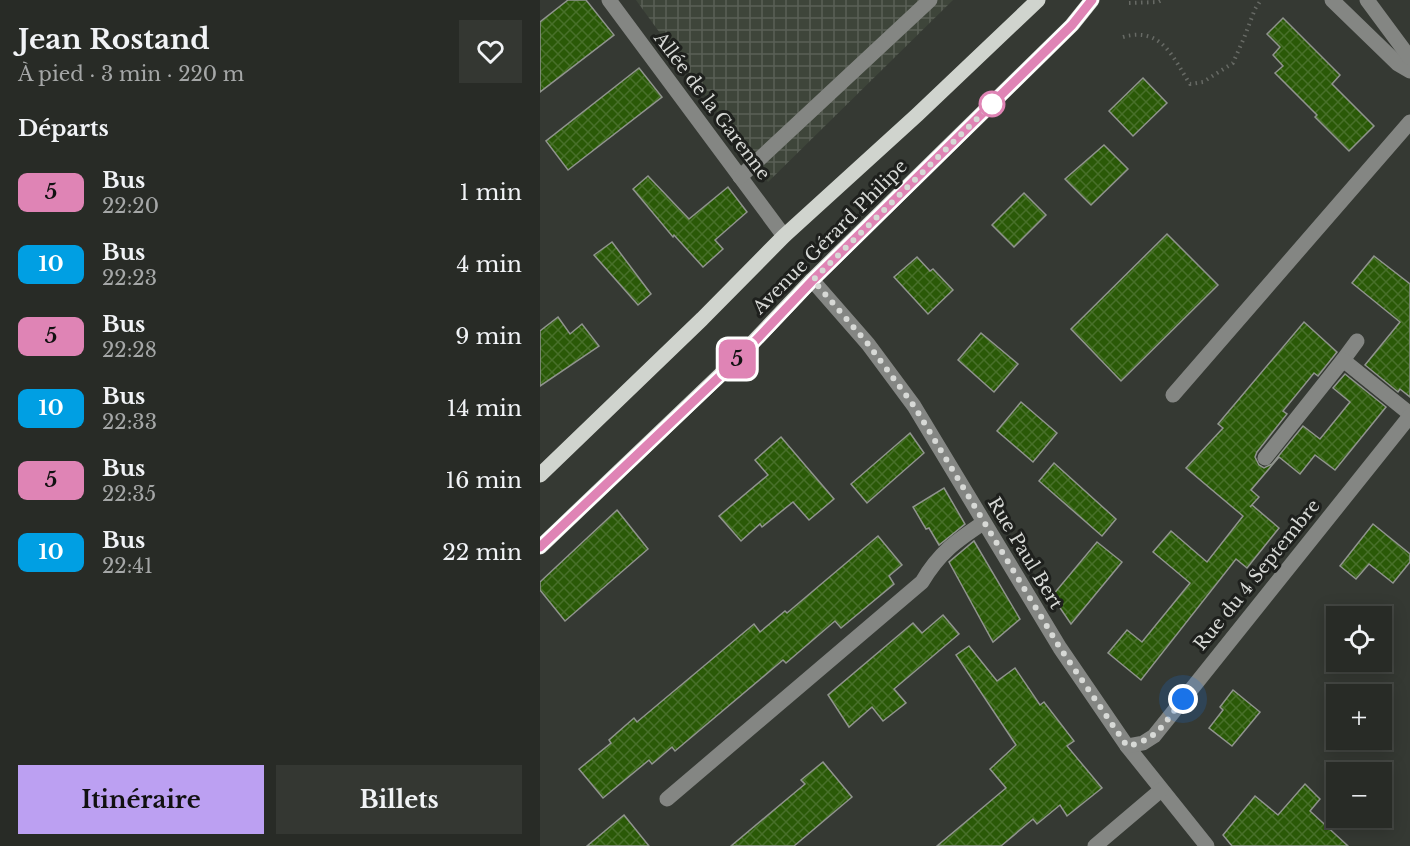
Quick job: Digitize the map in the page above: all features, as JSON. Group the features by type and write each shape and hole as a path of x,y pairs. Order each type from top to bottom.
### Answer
{"main road":[{"name":"Avenue Gérard Philipe","path":"540,475 702,320 783,236 917,115 1038,0"},
{"name":"Avenue Gérard Philipe","path":"540,547 740,357 813,280 1072,25 1092,0"}],"street":[{"name":"Allée de la Garenne","path":"609,0 783,236"},
{"path":"740,177 930,0"},
{"path":"1332,0 1398,64 1410,71"},
{"path":"1367,0 1410,58"},
{"path":"1173,395 1410,122"},
{"name":"Rue Paul Bert","path":"813,280 868,344 914,406 1060,648 1127,746 1207,846"},
{"path":"1265,458 1357,341"},
{"path":"1343,360 1410,415"},
{"name":"Rue du 4 Septembre","path":"1127,746 1143,743 1154,736 1410,415"},
{"path":"667,799 922,582 933,565 953,543 983,523"},
{"path":"1095,846 1161,790"}],"path":[{"path":"1129,3 1162,0"},
{"path":"1124,37 1132,35 1150,37 1169,48 1190,84 1203,82 1233,63 1255,9 1261,0"}],"shaded area":[{"path":"636,0 953,0 768,182"}],"building":[{"path":"568,0 586,0 614,35 540,92 540,22"},
{"path":"1283,18 1340,75 1332,84 1374,126 1349,151 1275,73 1283,66 1273,55 1280,47 1267,34"},
{"path":"639,68 662,97 568,170 546,141"},
{"path":"1143,78 1167,103 1133,136 1109,111"},
{"path":"1104,145 1128,169 1091,205 1065,179"},
{"path":"648,176 689,219 728,187 747,212 715,240 723,249 703,267 674,235 673,237 633,189"},
{"path":"1024,193 1046,215 1014,247 992,225"},
{"path":"1167,234 1218,285 1121,381 1071,329"},
{"path":"612,242 651,294 638,305 594,255"},
{"path":"1374,256 1410,284 1410,397 1400,389 1398,392 1365,365 1400,322 1352,283"},
{"path":"917,257 930,271 933,269 953,290 928,314 894,277"},
{"path":"558,317 570,334 582,324 599,346 540,386 540,331"},
{"path":"1304,322 1337,352 1318,376 1314,373 1283,411 1287,414 1257,452 1255,457 1259,465 1264,468 1272,464 1303,426 1320,439 1350,402 1333,388 1345,374 1386,407 1335,470 1315,455 1300,474 1279,457 1251,490 1259,497 1250,507 1252,505 1279,528 1247,568 1236,559 1141,680 1108,653 1127,630 1142,642 1190,583 1153,552 1171,531 1207,562 1243,516 1186,468 1223,428 1218,424"},
{"path":"981,333 1018,364 994,392 958,360"},
{"path":"1021,402 1057,433 1033,462 997,431"},
{"path":"910,433 924,453 867,503 851,484"},
{"path":"781,437 834,499 809,520 793,502 762,527 760,524 741,541 719,516 768,475 755,460"},
{"path":"1054,463 1116,519 1102,536 1039,481"},
{"path":"944,488 965,524 939,545 913,507"},
{"path":"617,510 648,549 565,621 540,590 540,582"},
{"path":"1373,524 1410,554 1410,562 1393,583 1369,564 1356,579 1340,566"},
{"path":"878,536 902,565 889,576 894,584 841,628 835,621 786,663 783,660 675,751 672,747 652,764 649,760 603,798 579,769 611,743 609,740 634,718 637,722 754,624 760,632 785,611 787,613"},
{"path":"974,541 1020,619 993,642 949,562"},
{"path":"1097,542 1122,562 1071,624 1052,596"},
{"path":"943,615 959,634 894,689 906,703 883,721 872,707 849,727 828,695 913,623 922,633"},
{"path":"969,646 997,681 1015,668 1040,705 1044,702 1074,741 1067,746 1102,788 1067,816 1060,805 1037,824 1033,819 1001,846 937,846 1006,788 990,769 1016,745 956,655"},
{"path":"1233,690 1260,712 1232,746 1209,728 1223,710 1220,707"},
{"path":"823,762 852,797 794,846 731,846 805,784 801,780"},
{"path":"1305,784 1320,799 1310,811 1348,846 1232,846 1223,835 1255,796 1278,815"},
{"path":"624,815 649,846 587,846"}],"bus line":[{"name":"5","path":"540,547 740,357 813,280 1072,25 1092,0"}],"route":[{"path":"992,104 813,280 868,344 914,406 1060,648 1127,746 1143,743 1154,736 1183,699"}]}
